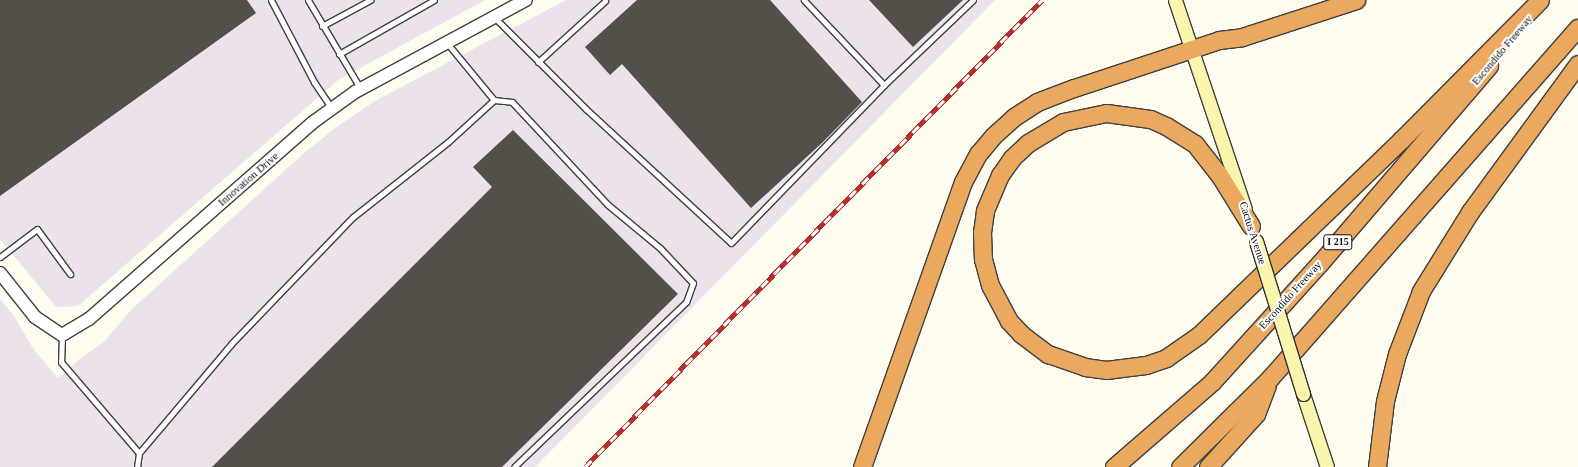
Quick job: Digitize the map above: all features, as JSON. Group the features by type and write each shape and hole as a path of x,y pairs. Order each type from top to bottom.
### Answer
{"highway":[{"path":"862,467 963,182 978,154 1014,117 1038,102 1219,40 1242,37 1356,0"},
{"path":"1253,233 1220,176 1195,144 1166,126 1150,119 1106,113 1063,122 1028,143 1012,158 1000,175 985,211 982,232 983,259 992,291 1010,321 1021,334 1048,354 1085,367 1106,370 1146,365 1166,358 1188,344 1215,320 1401,140 1540,0"},
{"name":"Escondido Freeway","path":"1114,467 1212,382 1320,263 1544,0"},
{"path":"1180,467 1270,378 1578,28"},
{"path":"1377,467 1385,401 1393,368 1421,291 1470,212 1578,64"},
{"path":"1208,467 1256,414 1270,378"}],"main road":[{"name":"Cactus Avenue","path":"1175,0 1193,49 1253,233 1327,467"}],"street":[{"name":"Innovation Drive","path":"62,335 90,319 312,123 361,89 526,0"},
{"path":"0,273 35,317 62,335"}],"lane":[{"path":"271,0 314,82 332,109"},
{"path":"308,0 322,26 361,89"},
{"path":"322,26 370,0"},
{"path":"340,54 434,0"},
{"path":"804,0 884,85"},
{"path":"494,17 586,109 730,243 884,85 973,0"},
{"path":"538,62 605,1"},
{"path":"447,43 494,100 512,102 607,204 660,248 693,283 686,302 514,467"},
{"path":"137,467 139,453 231,344 353,217 448,142 494,100"},
{"path":"0,257 38,229 70,274"},
{"path":"62,335 60,362 139,453"}],"shaded area":[{"path":"0,0 485,0 338,80 78,306 56,307 0,239"},
{"path":"566,0 995,0 535,467 0,467 0,299 14,316 34,350 58,378 82,357 104,342 131,310 304,153 338,126 375,101"}],"building":[{"path":"0,0 247,0 256,13 0,196"},
{"path":"637,0 770,0 862,102 823,142 751,208 622,64 610,75 585,47"},
{"path":"869,0 963,0 913,47"},
{"path":"513,130 678,294 502,467 212,467 492,187 473,167"}],"railway":[{"path":"585,467 1042,0"}]}
